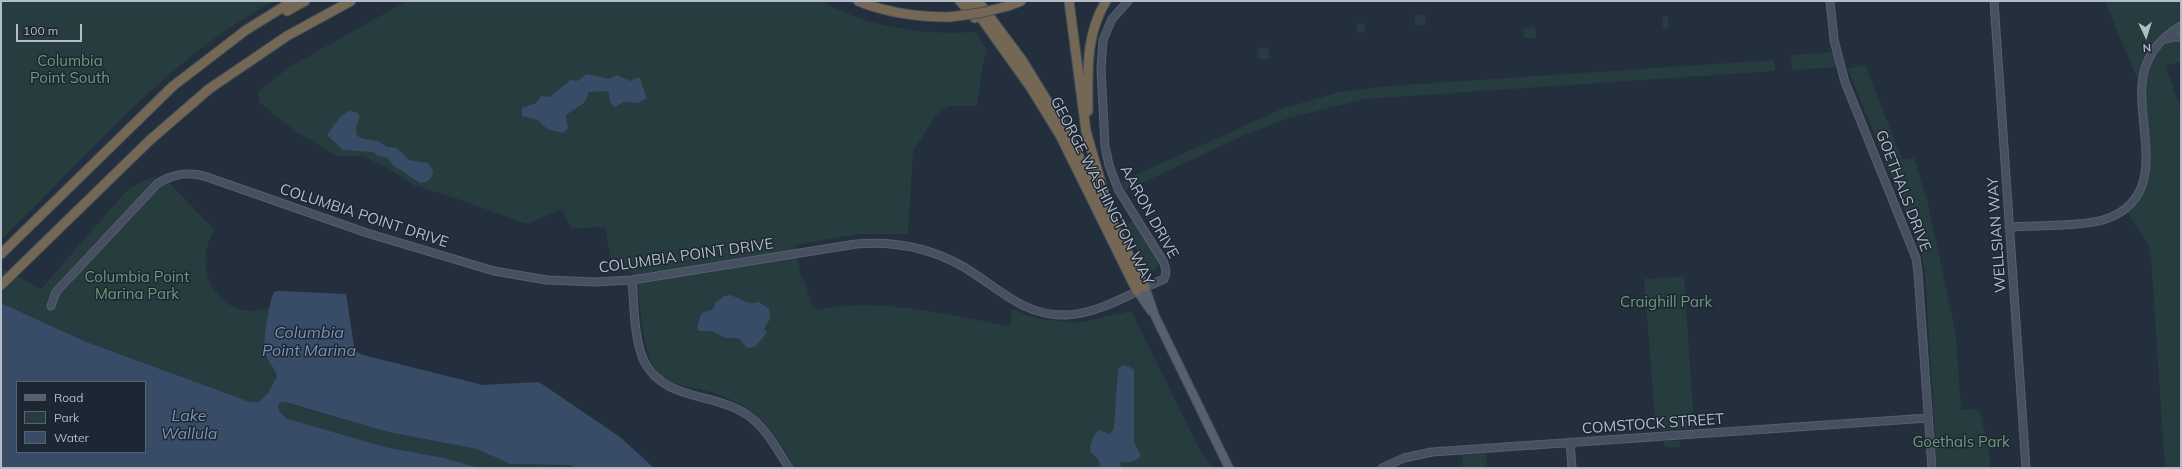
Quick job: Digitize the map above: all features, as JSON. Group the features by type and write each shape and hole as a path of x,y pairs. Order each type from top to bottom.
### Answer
{"highway":[{"path":"1,254 173,86 217,51 292,1"},
{"path":"152,108 228,49 305,1"},
{"path":"1,285 150,140 209,89 287,36 351,1"},
{"path":"858,1 894,12 920,16 949,17 980,13 1021,1"},
{"path":"960,1 1031,88"},
{"name":"GEORGE WASHINGTON WAY","path":"969,1 1031,88 1061,137 1141,289"},
{"name":"GEORGE WASHINGTON WAY","path":"978,1 1022,60 1056,114 1117,230 1141,289"},
{"path":"1069,1 1073,21 1083,116 1091,154 1117,230"},
{"path":"1091,154 1088,111 1088,52 1093,29 1106,1"}],"main road":[{"name":"GEORGE WASHINGTON WAY","path":"1141,289 1229,468"}],"street":[{"name":"AARON DRIVE","path":"1128,1 1112,19 1103,40 1101,69 1104,137 1109,165 1118,189 1166,268 1164,279 1141,289"},
{"name":"GOETHALS DRIVE","path":"1830,1 1834,40 1843,75 1916,258 1932,468"},
{"name":"WELLSIAN WAY","path":"1994,1 2026,468"},
{"path":"2009,227 2102,220 2121,212 2132,201 2140,188 2146,169 2143,74 2149,57 2160,43 2181,26"},
{"path":"2160,43 2173,36 2181,37"},
{"name":"COLUMBIA POINT DRIVE","path":"51,306 56,292 157,184 170,177 189,174 207,177 351,228 499,272 533,279 570,282 632,280 856,244 878,243 913,247 950,260 973,272 1011,300 1030,309 1046,314 1068,315 1094,310 1141,289"},
{"path":"632,280 640,348 644,361 655,376 661,382 677,391 722,403 745,414 770,438 788,468"},
{"name":"COMSTOCK STREET","path":"1382,468 1404,458 1432,452 1928,418"},
{"path":"1570,442 1572,468"}],"green space":[{"name":"Columbia Point South","path":"1,1 274,1 234,25 197,51 162,80 129,111 1,240"},
{"path":"407,1 821,1 858,18 896,28 934,32 975,32 987,49 983,63 977,106 948,106 937,114 913,151 908,234 858,234 795,245 801,277 805,282 811,304 819,310 841,306 889,306 939,313 1010,326 1011,309 1038,319 1078,323 1131,311 1202,454 1214,468 795,468 770,430 752,411 726,398 671,382 661,375 654,366 649,355 643,330 638,294 631,271 613,271 605,227 571,228 562,209 526,224 461,200 413,185 390,169 363,156 337,156 295,131 259,102 258,91 291,66"},
{"path":"2105,1 2181,1 2181,22 2164,34 2151,47 2143,62 2139,83"},
{"path":"1425,14 1426,25 1415,26 1415,15"},
{"path":"1668,16 1669,28 1663,29 1662,17"},
{"path":"1361,23 1366,28 1361,33 1356,28"},
{"path":"1535,27 1536,38 1524,38 1523,28"},
{"path":"2181,40 2181,61 2166,66 2181,112 2181,468 2165,468 2151,257 2148,244 2128,213 2133,202 2146,184 2148,178 2150,155 2146,94 2148,74 2154,57 2164,45"},
{"path":"1269,47 1269,59 1259,59 1258,48"},
{"path":"1833,52 1837,67 1792,70 1791,55"},
{"path":"1774,60 1775,71 1365,99 1289,118 1251,132 1125,191 1120,182 1284,108 1340,92 1389,86"},
{"name":"Goethals Park","path":"1865,65 1902,159 1914,158 1928,204 1956,335 1961,410 1979,409 1988,447 1991,468 1937,468 1925,271 1921,252 1848,69"},
{"name":"Columbia Point Marina Park","path":"153,177 165,179 214,229 206,253 206,266 209,279 214,290 222,299 232,306 243,310 256,310 269,307 267,332 263,343 278,376 268,393 259,402 250,402 84,341 1,303 1,268 41,289 129,188"},
{"path":"1133,221 1158,261 1157,269 1150,272 1146,271 1126,225"},
{"name":"Craighill Park","path":"1684,276 1694,426 1692,428 1656,431 1644,279"},
{"path":"282,402 388,432 477,449 510,464 570,465 577,468 480,468 444,458 385,447 288,419 279,410 279,403"},
{"path":"1680,440 1680,447 1667,448 1664,445 1664,441"},
{"path":"1486,453 1487,468 1463,468 1462,455"}],"water":[{"path":"587,74 610,79 617,75 630,81 639,77 647,98 638,103 624,102 615,107 611,104 608,91 589,92 585,102 566,115 568,128 563,133 547,129 538,120 522,116 522,108 536,103 541,96 550,97 570,80 577,81"},
{"path":"348,111 357,112 360,116 356,127 356,134 359,137 378,141 387,147 397,148 409,160 428,163 433,170 430,179 426,182 420,183 393,165 388,158 379,156 373,152 343,150 327,135 340,117"},
{"path":"280,291 346,294 354,346 357,352 363,355 483,385 539,382 620,437 654,468 577,468 570,465 510,464 477,449 388,432 285,402 279,403 278,408 280,412 288,419 385,447 444,458 480,468 1,468 1,303 84,341 250,402 259,402 268,393 277,377 266,356 264,348 274,292"},
{"path":"730,295 751,303 759,302 769,309 770,319 764,329 767,333 755,347 747,348 739,338 725,338 712,331 699,331 697,328 701,314 712,310 715,303 724,296"},
{"path":"1123,365 1134,370 1134,442 1141,456 1137,460 1131,462 1120,462 1121,468 1100,468 1099,461 1090,451 1092,439 1099,430 1110,434 1114,428 1118,369"}],"water label":[{"name":"Columbia Point Marina","path":"309,342"},
{"name":"Lake Wallula","path":"189,425"}]}
